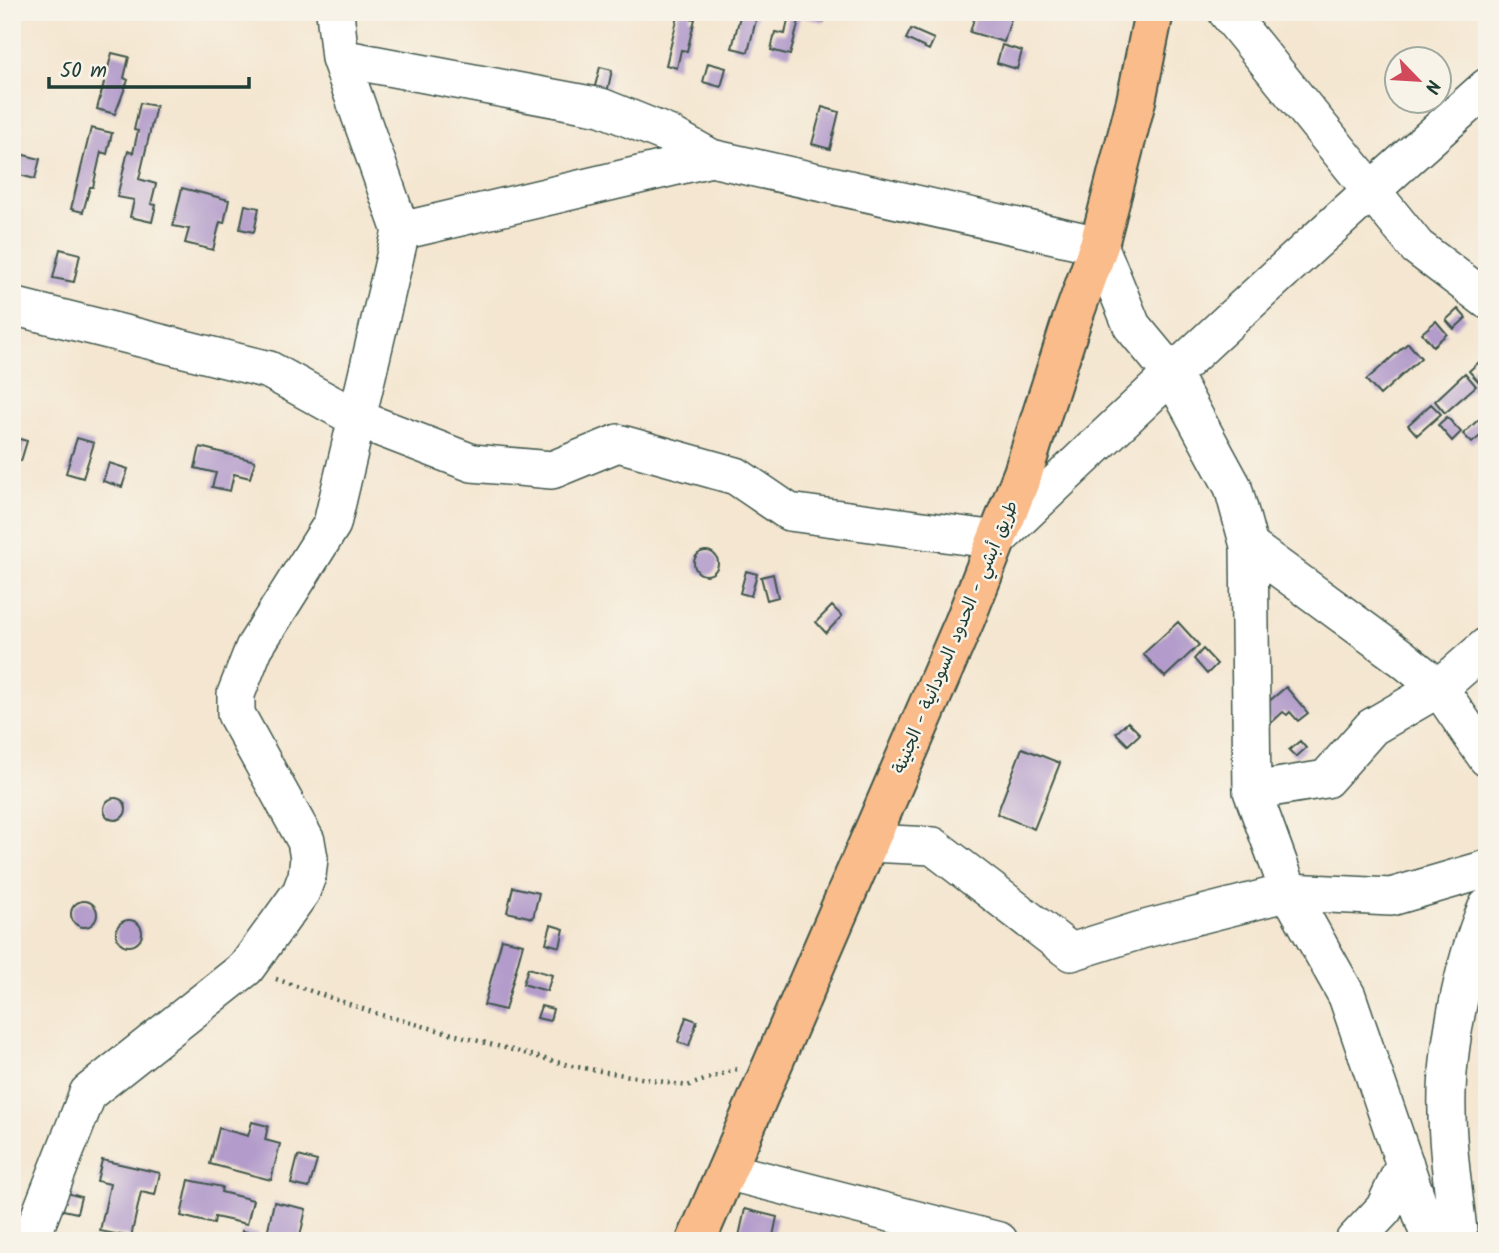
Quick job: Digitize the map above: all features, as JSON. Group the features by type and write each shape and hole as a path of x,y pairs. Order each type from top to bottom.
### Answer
{"highway":[{"name":"طريق أبشي - الحدود السودانية - الجنينة","path":"696,1241 965,620 1023,472 1098,245 1136,101 1154,12"}],"street":[{"path":"30,1241 88,1093 246,968 301,892 307,876 309,858 306,841 236,714 236,694 254,648 332,524 401,231 340,58 335,12"},
{"path":"1227,12 1417,247 1487,300"},
{"path":"340,58 601,107 668,134 711,158 1098,245 1132,326 1171,373 1233,487 1249,546 1252,792 1289,892 1347,996 1431,1241"},
{"path":"12,306 269,370 358,419 472,463 552,470 618,443 736,476 789,512 997,540 1171,373 1487,87"},
{"path":"401,231 711,158"},
{"path":"1249,546 1439,688 1487,758"},
{"path":"1252,792 1326,779 1373,727 1439,688 1487,646"},
{"path":"868,843 933,846 1071,952 1141,930 1289,892 1391,897 1487,869"},
{"path":"1459,1241 1446,1111 1453,1035 1474,937 1487,907"},
{"path":"1354,1241 1384,1209 1405,1164"},
{"path":"726,1171 999,1241"}],"path":[{"path":"246,968 416,1025 572,1066 687,1086 775,1057"}],"building":[{"path":"679,12 691,12 689,18 695,19 687,51 681,50 677,68 666,65"},
{"path":"741,12 758,12 748,52 732,48"},
{"path":"803,12 826,12 824,22 802,17"},
{"path":"976,12 1013,12 1004,42 970,32"},
{"path":"789,15 800,17 790,55 771,50 775,32 785,34"},
{"path":"911,29 934,39 929,50 906,39"},
{"path":"1002,45 1022,51 1017,69 997,63"},
{"path":"112,53 129,57 124,78 128,80 115,114 97,109"},
{"path":"708,63 726,68 721,87 703,82"},
{"path":"600,67 612,70 607,93 594,90"},
{"path":"140,103 156,106 139,179 156,184 151,204 156,205 152,222 130,217 134,200 117,197 128,151 133,153 138,131 134,130"},
{"path":"822,107 839,112 830,149 812,144"},
{"path":"91,128 112,133 107,154 101,152 93,187 90,187 83,212 71,209"},
{"path":"12,152 40,159 35,179 12,173"},
{"path":"182,188 229,200 224,223 220,222 213,250 185,243 189,229 173,226"},
{"path":"245,205 259,208 254,232 240,229"},
{"path":"60,249 80,254 74,282 53,278"},
{"path":"1458,309 1466,318 1454,329 1446,320"},
{"path":"1436,321 1447,334 1433,346 1422,333"},
{"path":"1408,343 1421,358 1380,395 1366,380"},
{"path":"1487,355 1487,391 1469,371"},
{"path":"1465,373 1476,386 1445,413 1435,401"},
{"path":"1431,404 1441,414 1417,435 1408,425"},
{"path":"1447,417 1461,432 1452,441 1438,425"},
{"path":"1478,420 1487,430 1472,443 1463,434"},
{"path":"12,437 27,441 21,461 12,459"},
{"path":"77,438 94,443 83,478 66,473"},
{"path":"200,447 255,461 250,478 234,474 230,491 212,487 216,473 195,468"},
{"path":"109,463 128,469 122,487 103,481"},
{"path":"706,551 715,554 718,563 715,572 706,575 697,572 694,563 697,554"},
{"path":"746,571 757,574 751,596 740,593"},
{"path":"773,574 778,597 767,600 761,577"},
{"path":"832,606 842,616 826,633 816,622"},
{"path":"1178,622 1199,645 1165,677 1143,654"},
{"path":"1203,649 1217,664 1207,674 1194,659"},
{"path":"1286,687 1308,713 1298,721 1290,712 1287,715 1283,712 1271,723 1260,709"},
{"path":"1128,722 1140,734 1128,745 1116,733"},
{"path":"1300,741 1306,748 1296,757 1289,750"},
{"path":"1022,748 1060,763 1034,829 997,814"},
{"path":"115,798 123,801 126,809 123,817 115,820 107,817 104,809 107,801"},
{"path":"513,887 539,893 533,918 507,912"},
{"path":"84,901 93,905 97,914 93,923 84,927 75,923 71,914 75,905"},
{"path":"129,920 138,924 142,933 138,942 129,946 120,942 116,933 120,924"},
{"path":"551,925 564,929 560,947 546,943"},
{"path":"502,939 523,944 505,1010 484,1005"},
{"path":"528,968 552,975 547,991 523,984"},
{"path":"541,1006 553,1009 550,1021 537,1018"},
{"path":"686,1017 697,1021 689,1046 678,1042"},
{"path":"252,1122 268,1126 265,1140 280,1144 271,1180 210,1164 219,1128 248,1136"},
{"path":"298,1156 317,1161 309,1188 291,1184"},
{"path":"102,1160 160,1173 155,1195 141,1192 131,1237 100,1231 110,1184 97,1181"},
{"path":"189,1180 222,1187 221,1192 253,1200 247,1224 215,1217 214,1224 181,1216"},
{"path":"67,1193 81,1197 77,1213 63,1210"},
{"path":"274,1202 306,1209 299,1241 266,1238"},
{"path":"745,1209 777,1217 772,1241 738,1241"},
{"path":"242,1231 259,1234 258,1241 240,1241"}]}
